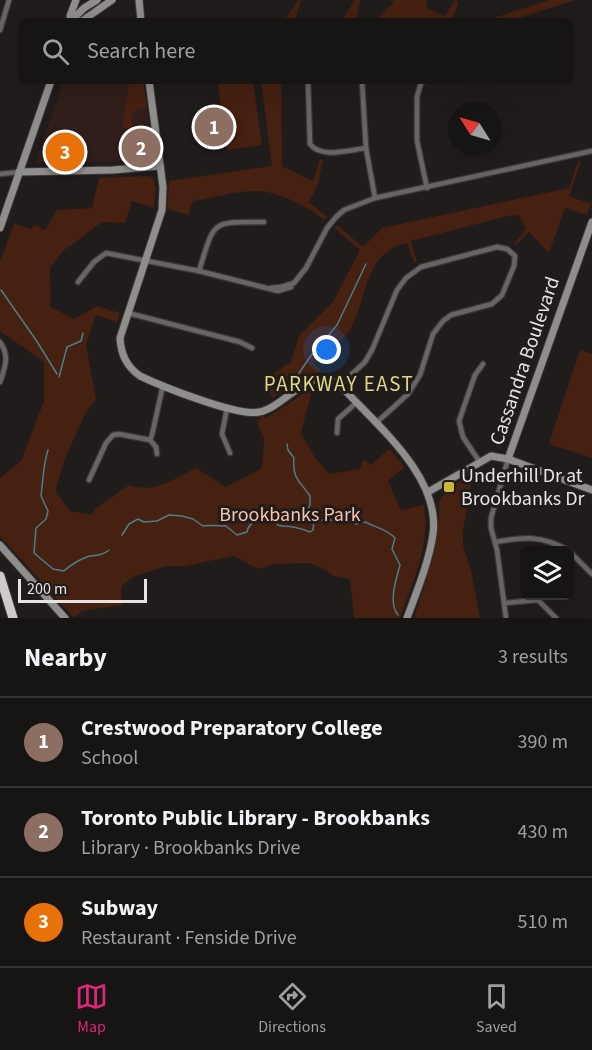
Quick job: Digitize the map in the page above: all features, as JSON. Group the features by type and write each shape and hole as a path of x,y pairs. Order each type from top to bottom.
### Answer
{"highway":[{"path":"0,576 13,618"}],"street":[{"path":"0,30 9,0"},
{"path":"71,18 76,0"},
{"path":"76,18 94,3 112,0"},
{"path":"139,0 141,18"},
{"path":"83,18 94,3"},
{"path":"0,228 50,84"},
{"path":"149,84 163,187 162,210 120,338 126,361 140,376 241,413 260,412 310,381 326,379 340,385 417,470 428,492 434,532 429,555 407,618"},
{"path":"308,84 310,144 314,150 323,153 366,147"},
{"path":"362,84 366,147 375,198"},
{"path":"421,84 417,97 417,141 427,188"},
{"path":"78,282 94,262 106,253 199,271 270,288 281,287 294,283 306,268 327,228 344,210 375,198 592,151"},
{"path":"0,174 160,166"},
{"path":"199,271 213,230 222,224 264,222"},
{"name":"Cassandra Boulevard","path":"506,618 491,518 508,459 592,222"},
{"path":"340,385 365,362 397,290 418,268 497,247 507,249 515,256 514,266 502,295 492,304 451,315 443,321 433,334 420,375 408,393 376,423"},
{"path":"127,313 240,342 252,348"},
{"path":"0,342 7,355 0,379"},
{"path":"479,462 463,437 459,422 475,375 483,364"},
{"path":"150,440 163,385"},
{"path":"337,433 338,419 356,403"},
{"path":"227,408 222,434 230,453"},
{"path":"89,480 105,443 113,435 150,440 156,447 156,454"},
{"path":"428,492 491,456 508,459 592,490"},
{"path":"431,505 443,484"},
{"path":"495,542 525,537 545,540 558,546"},
{"path":"0,545 65,618"},
{"path":"574,556 592,574"},
{"path":"505,603 538,600 556,618"}],"shaded area":[{"path":"62,84 143,84 154,160 35,164"}],"green space":[{"path":"298,0 301,0 295,18 286,18"},
{"path":"355,0 360,0 356,18 343,18"},
{"path":"393,0 426,0 428,9 445,16 455,0 459,2 452,18 378,18 393,3"},
{"path":"550,0 575,0 519,18 493,18"},
{"path":"129,84 143,84 147,107 133,111 131,120 133,130 122,127"},
{"path":"218,84 253,84 262,145 227,150"},
{"path":"261,84 281,84 282,166 313,181 320,159 323,160 318,184 309,202 327,217 324,220 283,196 255,191 193,201 188,215 167,209 169,181 272,166"},
{"path":"578,161 581,161 569,196 591,204 587,215 565,208 549,253 529,232 516,245 514,244 526,229 519,216 512,215 411,241 417,262 414,263 407,243 393,248 382,256 369,277 351,328 339,342 314,363 322,372 305,376 273,398 262,381 291,362 299,336 333,302 360,250 334,228 337,225 363,247 382,228 569,188"},
{"name":"Brookbanks Park","path":"148,176 153,178 156,189 154,208 132,201 125,223 102,222 63,251 50,268 51,301 49,306 74,319 97,306 120,313 117,322 96,315 86,345 96,399 85,414 64,461 56,488 57,493 70,511 91,515 96,508 129,485 147,488 164,484 196,468 226,487 262,468 264,439 256,420 261,419 260,412 265,418 313,387 301,433 314,456 329,474 360,469 363,459 371,465 389,449 405,467 388,481 401,510 424,505 426,520 423,548 400,618 354,618 350,579 333,576 324,569 309,563 275,564 258,569 234,556 185,566 167,566 132,577 121,587 122,605 82,611 74,618 0,536 0,478 21,461 44,401 44,362 0,331 0,262 14,224 31,229 34,225 45,230 57,210 92,208 99,178"},
{"path":"580,350 592,354 592,458 549,444"},
{"path":"469,474 468,478 473,475 463,531 463,545 471,570 480,618 414,618 432,561 430,554 439,518 439,502 447,490"}],"waterway":[{"path":"297,376 337,325 366,264"},
{"path":"1,290 57,374"},
{"path":"59,377 67,347 81,341 83,333"},
{"path":"287,444 294,458 294,471 310,496 307,511 317,519"},
{"path":"48,450 41,496 48,511 46,519 36,528 34,553 53,569 64,571 83,558 109,550"},
{"path":"122,535 129,524 138,519 144,522 157,521 169,515 193,519 203,526 226,526 237,535 247,532 251,525 261,520 310,532 313,530 314,520 344,520 356,524 365,522 395,538 392,549 400,565 393,598 398,615"}],"place":[{"name":"Crestwood Preparatory College","path":"214,127"},
{"name":"Toronto Public Library - Brookbanks","path":"141,148"},
{"name":"Subway","path":"65,152"},
{"name":"Underhill Dr at Brookbanks Dr","path":"449,487"}],"district":[{"name":"PARKWAY EAST","path":"339,384"}]}
